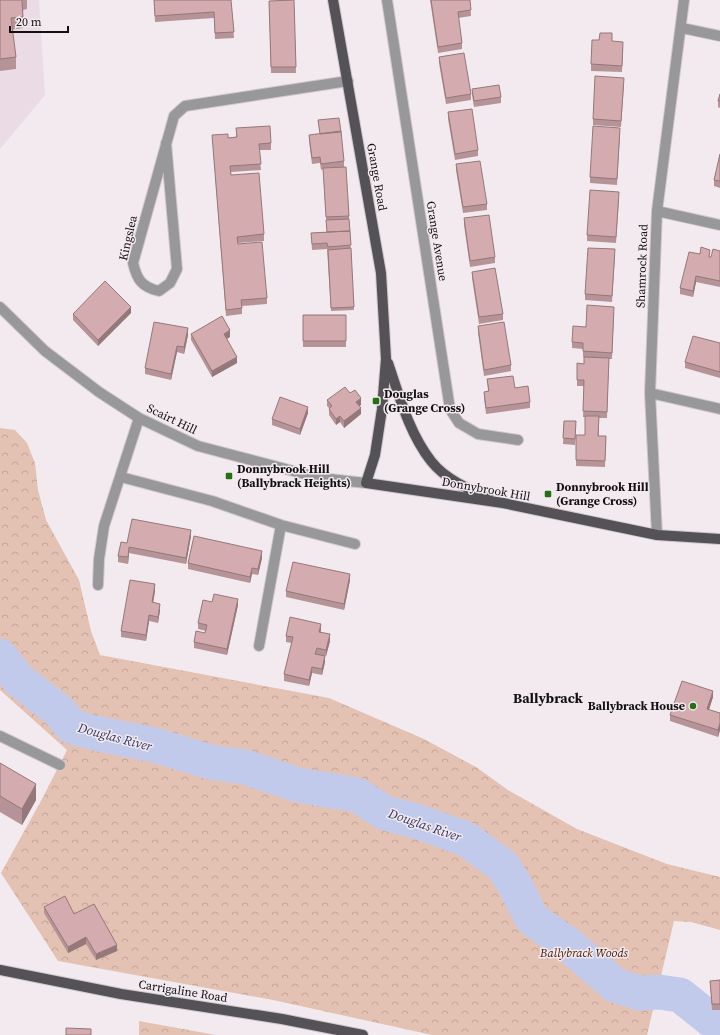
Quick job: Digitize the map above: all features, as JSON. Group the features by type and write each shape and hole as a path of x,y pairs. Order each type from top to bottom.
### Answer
{"main road":[{"name":"Grange Road","path":"333,0 381,273 386,359 375,455 366,483"},
{"name":"Grange Road","path":"386,359 418,441 432,462 465,488 503,503"},
{"name":"Donnybrook Hill","path":"366,483 503,503 657,536 720,539"},
{"name":"Carrigaline Road","path":"0,970 121,994 282,1019 363,1035"}],"street":[{"name":"Grange Avenue","path":"387,0 450,409 459,423 478,434 518,440"},
{"name":"Shamrock Road","path":"657,536 650,393 657,211 682,28 684,0"},
{"path":"682,28 720,36"},
{"name":"Kingslea","path":"166,143 177,269 170,283 159,291 147,288 136,276 133,263 166,143 174,116 185,106 348,82"},
{"path":"657,211 720,225"},
{"name":"Scairt Hill","path":"0,307 45,351 99,392 139,418 198,446 320,478 366,483"},
{"path":"650,393 720,409"},
{"path":"98,584 99,559 104,526 139,418"},
{"path":"120,477 212,501 281,525 354,544"},
{"path":"259,646 281,525"},
{"path":"0,736 60,765"}],"shaded area":[{"path":"0,0 39,0 45,95 0,149"}],"green space":[{"name":"Ballybrack Woods","path":"0,428 15,430 27,443 35,463 38,490 46,520 79,580 91,631 100,655 329,698 424,739 476,767 508,790 577,829 667,864 720,877 720,930 691,922 674,921 647,1035 432,1035 273,1000 58,961 1,873 67,750 0,690"},
{"path":"139,1021 216,1035 139,1035"}],"building":[{"path":"0,0 22,0 23,17 11,18 16,57 0,59"},
{"path":"154,0 231,0 234,32 215,33 214,12 155,16"},
{"path":"294,0 296,67 271,67 269,1"},
{"path":"431,0 470,0 471,10 458,12 462,43 438,47"},
{"path":"600,33 612,33 612,41 623,42 622,66 591,64 592,40 599,40"},
{"path":"464,53 471,94 446,98 439,57"},
{"path":"595,76 624,78 621,121 593,119"},
{"path":"499,85 501,97 474,101 472,89"},
{"path":"472,109 478,150 455,154 448,112"},
{"path":"339,118 341,132 320,134 318,120"},
{"path":"270,126 271,143 259,144 261,164 230,166 231,175 259,173 264,234 237,237 238,244 262,242 267,298 241,300 242,308 226,310 212,135 228,134 228,138 237,137 236,128"},
{"path":"593,126 620,128 617,179 590,177"},
{"path":"341,131 344,161 321,164 320,157 312,158 309,135"},
{"path":"720,154 720,181 714,180"},
{"path":"480,161 487,204 463,207 456,164"},
{"path":"346,167 349,216 326,217 323,168"},
{"path":"590,190 619,192 616,237 587,235"},
{"path":"489,215 495,257 470,261 464,218"},
{"path":"349,219 350,231 327,232 326,220"},
{"path":"350,231 351,245 328,247 327,243 312,244 311,233"},
{"path":"701,247 710,250 709,257 711,257 713,249 720,251 720,281 696,276 693,291 680,288 689,252 700,254"},
{"path":"351,248 354,307 331,308 328,250"},
{"path":"588,248 615,249 612,296 585,294"},
{"path":"495,268 503,314 479,317 472,272"},
{"path":"105,281 131,307 98,340 73,314"},
{"path":"587,305 614,307 612,353 583,351 583,343 572,342 573,326 586,327"},
{"path":"303,315 346,315 346,341 303,341"},
{"path":"222,316 230,330 224,334 237,357 212,371 191,334"},
{"path":"154,322 188,328 184,347 177,346 171,374 145,368"},
{"path":"504,322 511,365 484,370 478,326"},
{"path":"693,336 720,343 720,372 685,362"},
{"path":"584,357 609,358 607,412 583,411 584,380 577,380 577,363 584,364"},
{"path":"513,376 515,388 528,386 530,402 486,408 484,392 489,391 487,379"},
{"path":"345,387 350,393 355,390 361,398 356,402 361,408 344,421 340,416 336,419 329,409 332,406 327,400"},
{"path":"280,397 308,407 300,429 272,419"},
{"path":"585,416 599,416 598,436 606,436 605,461 576,460 576,435 585,435"},
{"path":"564,421 576,421 575,439 563,438"},
{"path":"132,519 191,530 186,558 129,547 128,557 118,556 121,542 127,543"},
{"path":"194,536 262,551 258,569 252,568 250,577 188,563"},
{"path":"293,562 350,574 344,604 286,591"},
{"path":"130,580 155,584 152,602 160,604 158,617 149,615 146,635 121,631"},
{"path":"214,594 238,599 227,649 194,642 196,631 205,633 207,625 198,623 203,600 212,602"},
{"path":"290,617 321,624 319,632 330,634 326,650 317,648 315,654 325,656 322,669 312,667 309,680 284,674 293,637 286,636"},
{"name":"Ballybrack House","path":"682,681 713,691 707,709 720,713 718,730 670,715"},
{"path":"0,763 36,784 22,809 0,796"},
{"path":"65,896 74,914 94,904 117,945 96,954 86,937 68,947 44,907"},
{"path":"720,980 720,1004 712,1004 710,981"},
{"path":"66,1028 91,1029 91,1035 66,1035"}],"waterway":[{"name":"Douglas River","path":"0,656 19,680 59,711 71,726 90,732 154,745 210,762 245,767 298,785 357,795 385,813 416,821 466,839 503,866 516,887 532,919 569,945 615,985 639,993 659,992 680,995 720,1027"}],"place":[{"name":"Douglas (Grange Cross)","path":"376,401"},
{"name":"Donnybrook Hill (Ballybrack Heights)","path":"229,476"},
{"name":"Donnybrook Hill (Grange Cross)","path":"548,494"},
{"name":"Ballybrack House","path":"693,706"}],"district":[{"name":"Ballybrack","path":"548,698"}]}
